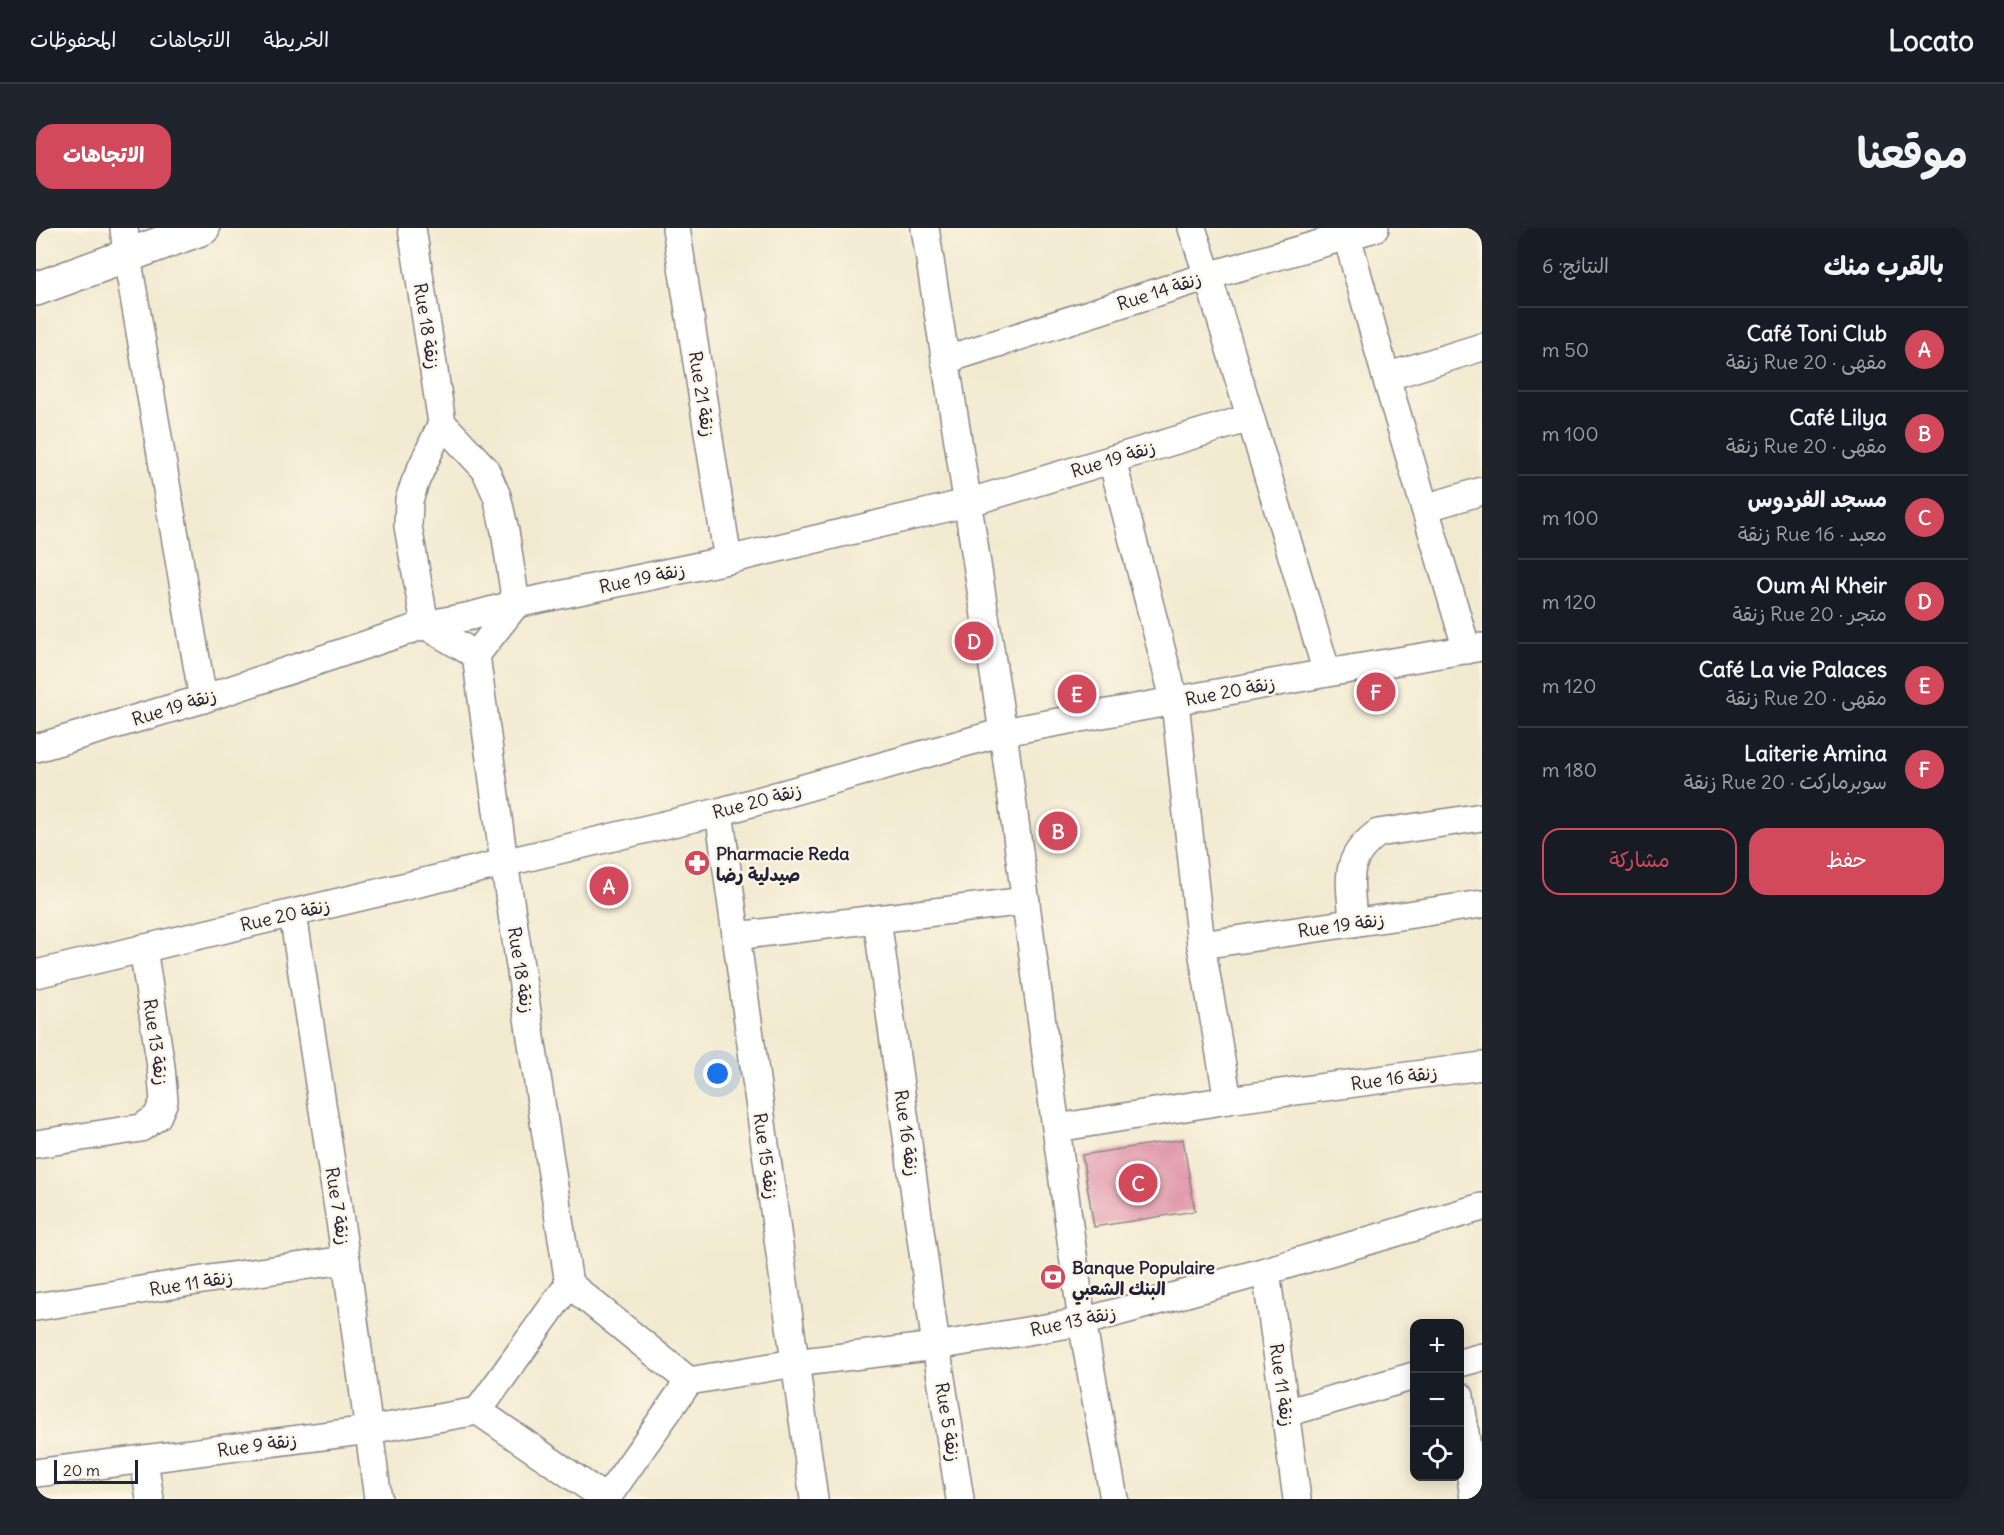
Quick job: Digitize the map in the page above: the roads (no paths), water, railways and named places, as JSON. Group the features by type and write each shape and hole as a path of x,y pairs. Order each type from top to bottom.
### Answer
{"street":[{"path":"36,289 126,242 203,228"},
{"name":"Rue 18 زنقة","path":"412,228 442,423"},
{"name":"Rue 21 زنقة","path":"676,228 728,560"},
{"path":"925,228 1003,732 1082,1322 1114,1499"},
{"path":"1192,228 1327,673"},
{"name":"Rue 14 زنقة","path":"945,360 1208,276 1375,228"},
{"path":"1347,236 1425,508 1474,648"},
{"path":"126,242 203,699"},
{"path":"1386,377 1482,347"},
{"name":"Rue 19 زنقة","path":"36,748 203,699 424,625 728,560 967,503 1250,418"},
{"path":"442,423 484,469 497,496 505,531 516,604 476,655 424,625 408,526 409,500 442,423"},
{"path":"1112,460 1175,702 1201,945 1228,1100"},
{"path":"1425,508 1482,491"},
{"name":"Rue 20 زنقة","path":"36,974 719,812 1003,732 1474,648"},
{"name":"Rue 18 زنقة","path":"476,655 504,862 569,1284"},
{"name":"Rue 15 زنقة","path":"719,812 814,1499"},
{"path":"1353,923 1351,869 1355,854 1366,842 1378,833 1482,817"},
{"path":"736,936 1026,901"},
{"name":"Rue 19 زنقة","path":"1201,945 1482,903"},
{"name":"Rue 7 زنقة","path":"293,914 346,1260 378,1499"},
{"name":"Rue 16 زنقة","path":"877,919 936,1346"},
{"name":"Rue 13 زنقة","path":"36,1144 141,1128 158,1117 164,1101 161,1067 143,948"},
{"name":"Rue 16 زنقة","path":"1057,1128 1228,1100 1482,1066"},
{"name":"Rue 13 زنقة","path":"689,1381 794,1363 936,1346 1082,1322 1266,1271 1482,1207"},
{"name":"Rue 11 زنقة","path":"36,1307 208,1279 346,1260"},
{"name":"Rue 11 زنقة","path":"1266,1271 1298,1499"},
{"path":"569,1284 689,1381 606,1499 478,1411 569,1284"},
{"name":"Rue 5 زنقة","path":"936,1346 960,1499"},
{"path":"1464,1362 1482,1357"},
{"path":"1286,1413 1410,1377"},
{"name":"Rue 9 زنقة","path":"36,1473 369,1430 478,1411"},
{"path":"1464,1425 1474,1499"},
{"path":"144,1460 150,1499"}],"place":[{"name":"Oum Al Kheir","path":"974,641"},
{"name":"Laiterie Amina","path":"1376,692"},
{"name":"Café La vie Palaces","path":"1077,694"},
{"name":"Café Lilya","path":"1058,831"},
{"name":"Pharmacie Reda صيدلية رضا","path":"697,863"},
{"name":"Café Toni Club","path":"609,886"},
{"name":"مسجد الفردوس","path":"1138,1183"},
{"name":"Banque Populaire البنك الشعبي","path":"1053,1277"}]}
